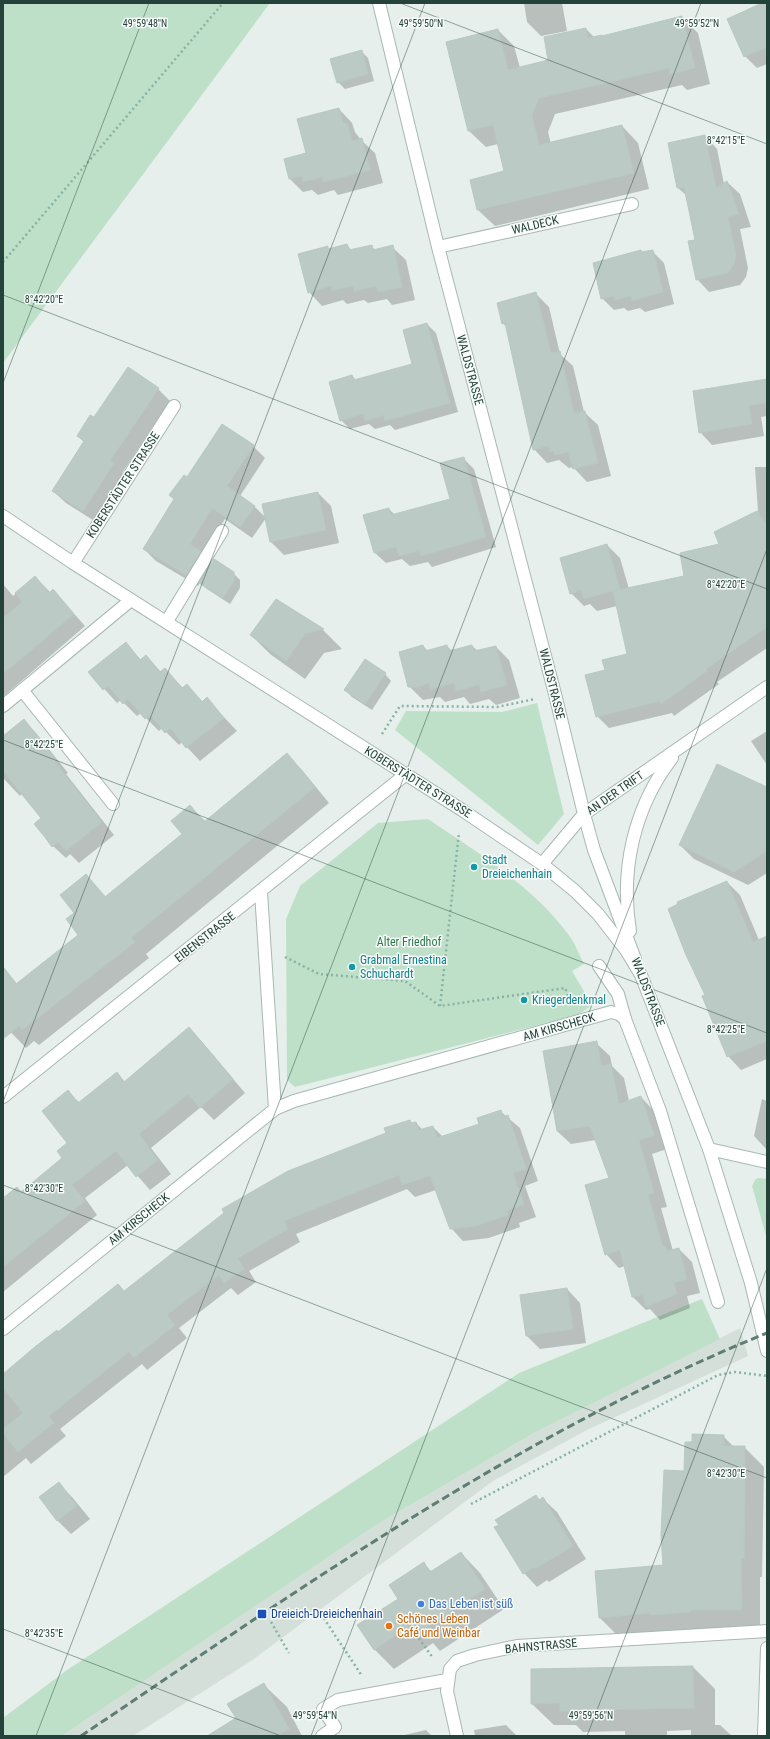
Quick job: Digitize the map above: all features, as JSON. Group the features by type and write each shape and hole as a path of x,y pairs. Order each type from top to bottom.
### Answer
{"street":[{"name":"WALDSTRASSE","path":"379,3 438,247 555,694 594,850 709,1149 751,1283 767,1351"},
{"name":"WALDECK","path":"438,247 632,204"},
{"name":"KOBERSTÄDTER STRASSE","path":"73,563 174,406"},
{"name":"KOBERSTÄDTER STRASSE","path":"3,516 73,563 462,810 542,864 575,891 598,914 626,950 641,974"},
{"path":"166,622 222,531"},
{"path":"3,706 131,600"},
{"name":"AN DER TRIFT","path":"542,864 584,814 767,687"},
{"path":"22,690 113,804"},
{"name":"AN DER TRIFT","path":"641,974 631,936 626,907 627,874 630,854 633,837 646,800 655,782 679,749"},
{"name":"EIBENSTRASSE","path":"5,1091 261,892 406,775"},
{"path":"261,892 275,1110"},
{"path":"599,966 618,994 625,1020 660,1111 718,1302"},
{"name":"AM KIRSCHECK","path":"3,1329 275,1110 294,1101 610,1012 619,1014 625,1020"},
{"path":"709,1149 767,1162"},
{"name":"BAHNSTRASSE","path":"322,1736 335,1727 323,1709 338,1700 374,1694 449,1674 457,1661 475,1655 517,1646 767,1631"},
{"path":"764,1736 767,1648"},
{"path":"449,1674 447,1691 457,1736"}],"path":[{"path":"3,262 223,3"},
{"path":"370,752 400,706 497,706 555,694"},
{"path":"440,1006 462,810"},
{"path":"265,946 319,974 405,981 440,1006 565,988 574,1008"},
{"path":"470,1504 718,1375 735,1372 767,1376"},
{"path":"321,1614 374,1694"},
{"path":"271,1622 289,1653"},
{"path":"410,1626 435,1661 449,1674"}],"shaded area":[{"path":"740,1328 748,1356 587,1430 493,1481 251,1661 133,1736 62,1736 376,1525 534,1433"}],"green space":[{"path":"3,3 270,3 3,363"},
{"path":"537,703 564,814 538,845 395,730 406,711 502,712"},
{"name":"Alter Friedhof","path":"428,819 484,857 521,885 554,917 570,937 584,964 572,971 592,1005 578,1015 295,1087 287,1080 286,919 300,886 378,823"},
{"path":"758,1178 767,1179 767,1239 752,1186"},
{"path":"702,1299 720,1339 534,1433 376,1525 62,1736 3,1736 3,1718 67,1670 519,1373"}],"building":[{"path":"762,3 767,3 767,47 744,57 727,19"},
{"path":"682,16 695,68 670,74 669,68 539,98 532,115 539,145 622,125 634,173 477,210 470,180 504,171 493,125 468,131 446,42 498,29 508,70 548,60 544,37 586,28 588,38 602,36"},
{"path":"362,50 368,74 337,83 330,59"},
{"path":"339,108 343,123 347,123 352,141 362,138 370,170 324,182 322,177 303,182 302,176 289,179 284,159 306,153 297,119"},
{"path":"705,135 716,188 727,181 739,214 728,217 736,255 734,264 728,273 696,280 688,241 695,240 684,187 677,188 668,143"},
{"path":"347,244 349,250 372,245 373,250 393,245 402,287 378,292 376,286 354,291 353,286 332,291 331,286 308,293 298,254 328,246 328,249"},
{"path":"641,250 641,252 653,250 663,292 632,301 631,296 615,300 613,296 601,299 593,263"},
{"path":"536,292 551,353 560,351 574,413 585,411 598,463 573,469 568,452 555,455 553,451 550,452 548,446 533,450 505,323 502,324 497,303"},
{"path":"427,323 450,403 385,421 384,415 365,421 363,414 340,421 329,382 352,375 354,380 412,364 403,330"},
{"path":"128,367 159,388 110,461 114,463 83,511 52,491 84,441 77,436 90,415 94,417"},
{"path":"767,379 767,403 749,405 752,424 699,433 693,391"},
{"path":"222,424 254,445 227,486 255,506 240,527 212,508 190,544 201,551 186,575 143,549 174,499 169,495 184,475 187,477"},
{"path":"464,457 486,537 421,556 419,551 399,556 396,547 374,553 363,515 389,508 391,515 450,499 440,463"},
{"path":"318,492 326,530 270,542 262,504"},
{"path":"757,511 767,525 767,627 706,669 707,671 661,704 660,701 596,717 585,675 605,670 602,660 627,654 613,591 684,576 680,553 719,544 714,532"},
{"path":"607,544 620,589 584,599 581,590 570,594 560,558"},
{"path":"214,559 234,572 234,581 223,598 199,583"},
{"path":"35,576 49,593 53,589 74,614 3,674 3,618 22,602 15,593"},
{"path":"276,599 324,629 305,634 286,661 250,635"},
{"path":"126,642 140,660 146,655 160,672 165,668 182,688 187,684 202,702 207,697 224,718 186,748 170,728 165,733 150,715 145,719 128,699 123,704 108,686 103,690 88,672"},
{"path":"423,645 425,651 447,645 449,651 472,645 474,651 496,646 507,685 481,692 479,685 456,691 454,683 431,689 429,683 418,687 408,687 399,652"},
{"path":"365,659 386,673 365,704 344,690"},
{"path":"24,719 56,760 54,761 102,822 66,851 58,842 52,847 34,824 41,818 3,771 3,736"},
{"path":"287,753 315,787 131,938 135,942 22,1030 19,1026 3,1039 3,968 16,984 78,935 66,919 74,913 60,895 86,874 105,897 182,834 171,821 190,805 204,822"},
{"path":"717,764 767,787 767,851 734,872 679,845"},
{"path":"727,881 753,942 767,936 767,1041 727,1057 702,996 705,995 686,955 668,909 678,904 677,902"},
{"path":"189,1027 233,1079 200,1108 188,1094 139,1134 158,1160 136,1177 116,1151 72,1185 85,1201 3,1267 3,1198 17,1187 21,1192 62,1158 57,1151 67,1143 42,1111 68,1090 78,1103 117,1072 124,1082"},
{"path":"597,1041 601,1066 611,1064 619,1104 641,1096 654,1135 639,1140 654,1193 648,1195 663,1247 665,1246 667,1251 679,1248 687,1279 674,1283 677,1294 646,1307 643,1295 632,1297 620,1250 605,1255 585,1185 609,1178 590,1126 557,1131 543,1051"},
{"path":"501,1110 503,1117 508,1115 526,1169 513,1173 524,1204 507,1211 508,1215 476,1226 450,1229 430,1176 402,1185 399,1175 284,1221 288,1229 238,1258 244,1269 224,1283 219,1275 167,1315 175,1325 134,1358 129,1352 49,1416 54,1423 18,1452 3,1433 3,1429 23,1413 3,1388 3,1374 36,1346 57,1330 58,1332 118,1284 124,1291 224,1213 222,1209 288,1171 386,1133 384,1128 410,1120 411,1123 416,1122 419,1130 433,1126 437,1138 479,1124 477,1118"},
{"path":"567,1288 573,1329 526,1336 520,1295"},
{"path":"692,1434 724,1435 724,1446 745,1446 744,1558 741,1558 742,1610 690,1610 690,1612 650,1615 650,1613 599,1618 595,1571 663,1565 661,1535 664,1470 684,1471 685,1442 692,1442"},
{"path":"59,1482 77,1506 57,1521 39,1497"},
{"path":"536,1495 539,1500 543,1497 573,1546 535,1569 534,1567 523,1574 494,1527 499,1525 495,1520"},
{"path":"461,1552 485,1589 420,1632 414,1623 374,1650 357,1625 398,1599 389,1585 424,1562 430,1572"},
{"path":"693,1666 694,1708 560,1711 560,1703 531,1704 531,1669"},
{"path":"264,1683 289,1729 276,1736 207,1736 236,1718 227,1704"}],"railway":[{"path":"81,1736 330,1570 414,1516 499,1465 587,1417 676,1373 767,1333"}],"place":[{"name":"Stadt Dreieichenhain","path":"474,867"},
{"name":"Grabmal Ernestina Schuchardt","path":"352,967"},
{"name":"Kriegerdenkmal","path":"524,1000"},
{"name":"Das Leben ist süß","path":"421,1604"},
{"name":"Dreieich-Dreieichenhain","path":"262,1614"},
{"name":"Schönes Leben Café und Weinbar","path":"389,1626"}]}
